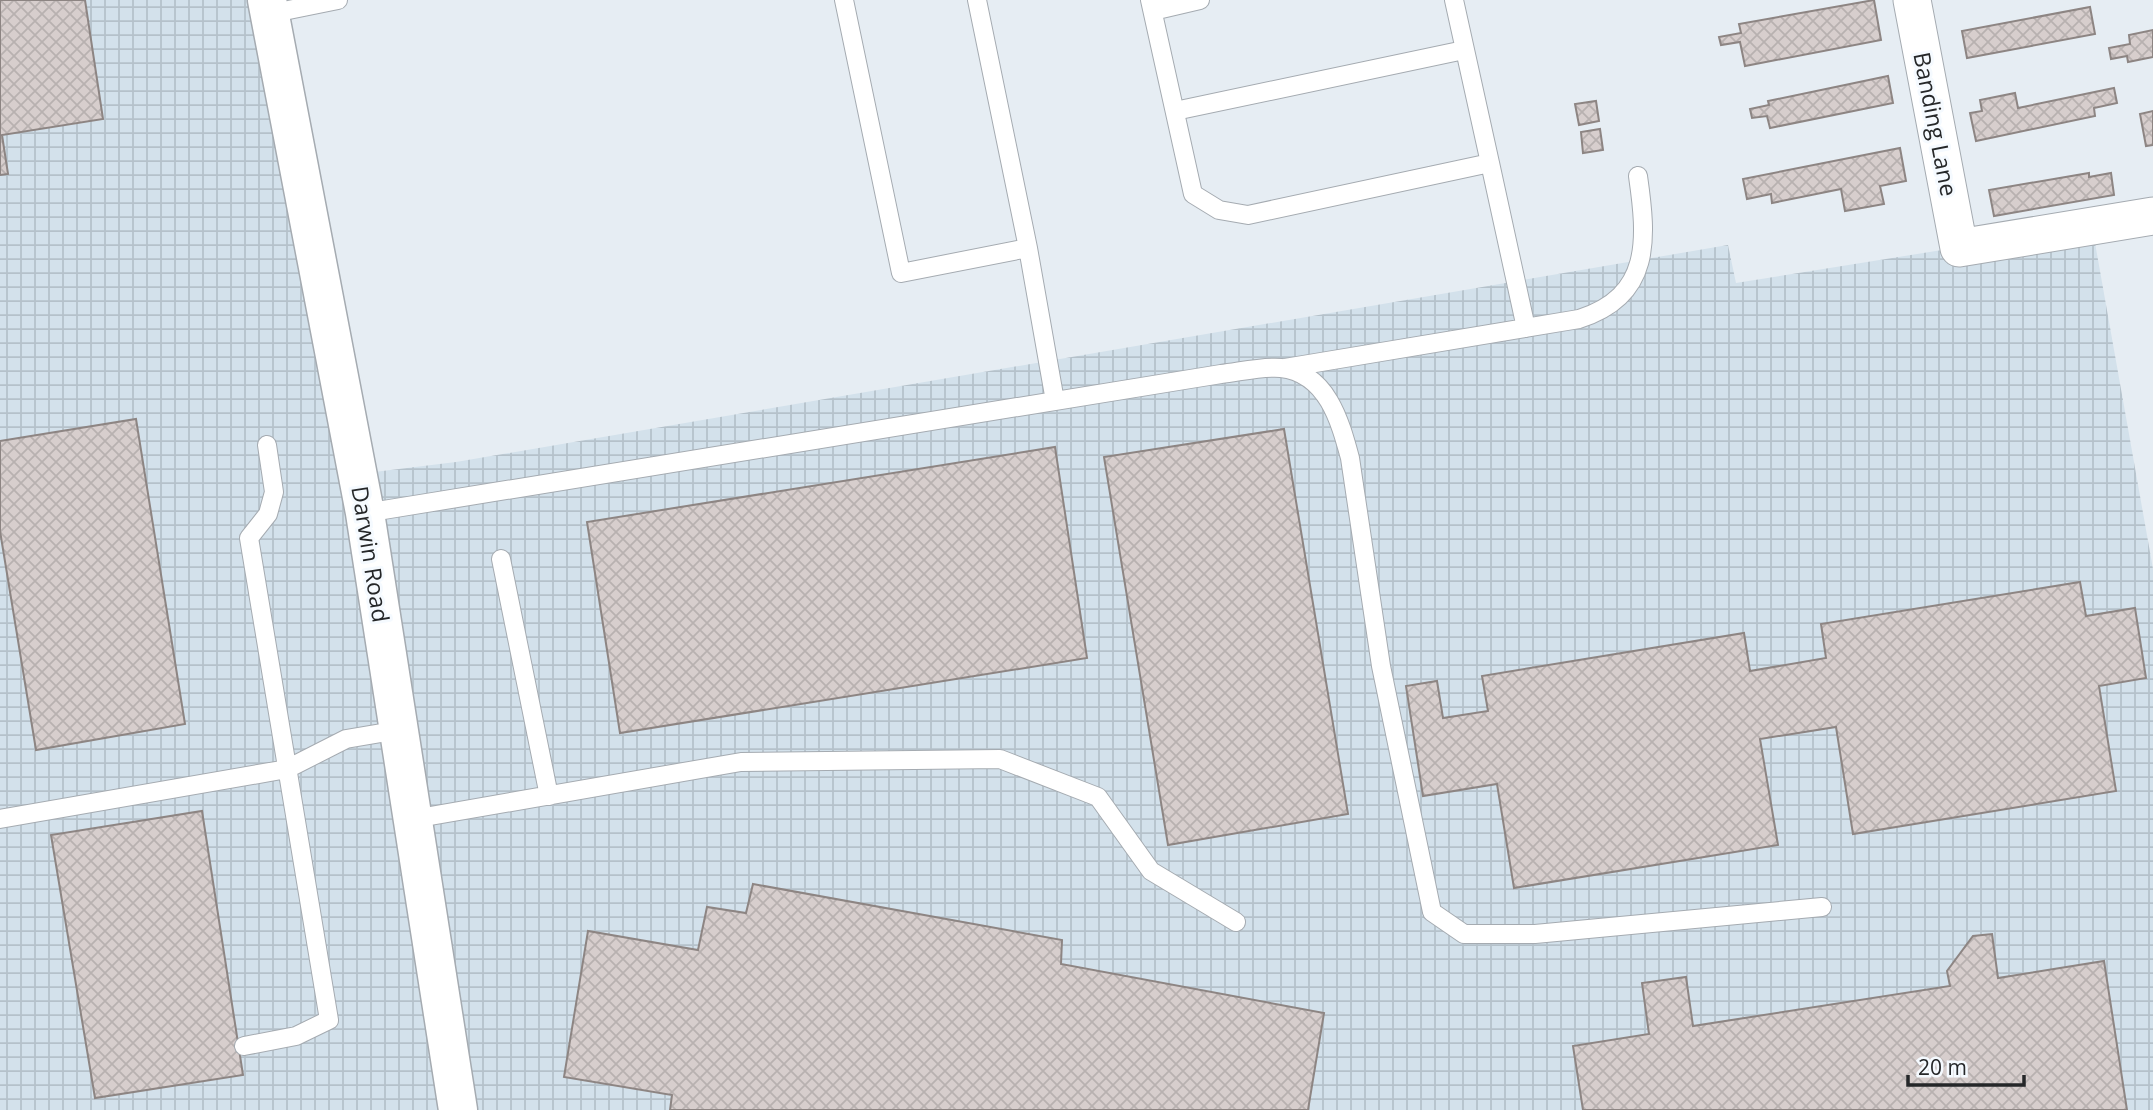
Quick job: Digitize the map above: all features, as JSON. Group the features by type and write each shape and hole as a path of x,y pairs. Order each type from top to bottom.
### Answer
{"street":[{"name":"Banding Lane","path":"1912,0 1959,248 2153,216"},
{"name":"Darwin Road","path":"268,7 365,513 458,1110"}],"lane":[{"path":"268,7 338,0"},
{"path":"844,0 901,273 1028,248"},
{"path":"977,0 1028,248 1055,401"},
{"path":"1200,0 1152,6 1193,194 1219,210 1248,215 1490,163"},
{"path":"1454,0 1526,328"},
{"path":"1175,111 1464,50"},
{"path":"365,513 1221,374 1281,368 1590,316 1604,310 1622,296 1641,257 1643,214 1638,176"},
{"path":"1281,368 1299,373 1324,393 1335,410 1343,431 1350,458 1381,666 1432,912 1464,934 1523,934 1822,907"},
{"path":"244,1046 296,1036 329,1020 249,538 268,514 274,492 267,445"},
{"path":"501,559 549,796"},
{"path":"0,819 287,769 346,739 398,730"},
{"path":"413,819 741,762 1000,759 1098,797 1151,871 1236,922"}],"shaded area":[{"path":"0,0 267,0 358,474 456,462 1728,245 1736,283 2092,226 2153,569 2153,1110 0,1110"}],"building":[{"path":"0,0 85,0 103,119 2,135 8,174 0,175"},
{"path":"1874,0 1881,40 1745,66 1740,42 1721,45 1719,37 1741,33 1739,24"},
{"path":"2090,7 2095,34 1967,58 1962,31"},
{"path":"2153,30 2153,57 2128,62 2127,56 2111,59 2109,48 2130,44 2129,35"},
{"path":"1888,76 1893,103 1770,128 1767,116 1752,118 1750,109 1769,105 1768,101"},
{"path":"2114,88 2117,103 2094,108 2095,116 1976,141 1970,113 1982,111 1980,100 2015,93 2018,108"},
{"path":"1596,101 1599,121 1579,125 1575,104"},
{"path":"2153,111 2153,145 2146,146 2140,114"},
{"path":"1600,129 1603,150 1583,153 1581,132"},
{"path":"1900,148 1906,181 1880,186 1884,204 1845,211 1841,189 1772,203 1771,194 1747,199 1743,179"},
{"path":"2089,173 2089,177 2111,173 2114,195 1994,216 1989,190"},
{"path":"136,419 185,724 36,750 0,531 0,441"},
{"path":"1284,429 1348,814 1168,845 1104,457"},
{"path":"1055,447 1087,658 620,733 587,522"},
{"path":"2080,582 2086,616 2135,608 2146,678 2099,686 2116,791 1853,834 1836,727 1760,739 1778,845 1514,888 1497,784 1423,796 1406,686 1437,681 1443,718 1488,711 1482,676 1744,633 1750,671 1826,658 1821,624"},
{"path":"202,811 243,1075 95,1098 51,835"},
{"path":"753,884 1062,940 1061,964 1324,1013 1308,1110 670,1110 672,1095 564,1077 588,931 698,950 707,907 746,913"},
{"path":"1992,934 1998,978 2104,961 2127,1110 1583,1110 1573,1046 1649,1034 1642,983 1686,977 1693,1026 1950,986 1947,971 1973,936"}]}
